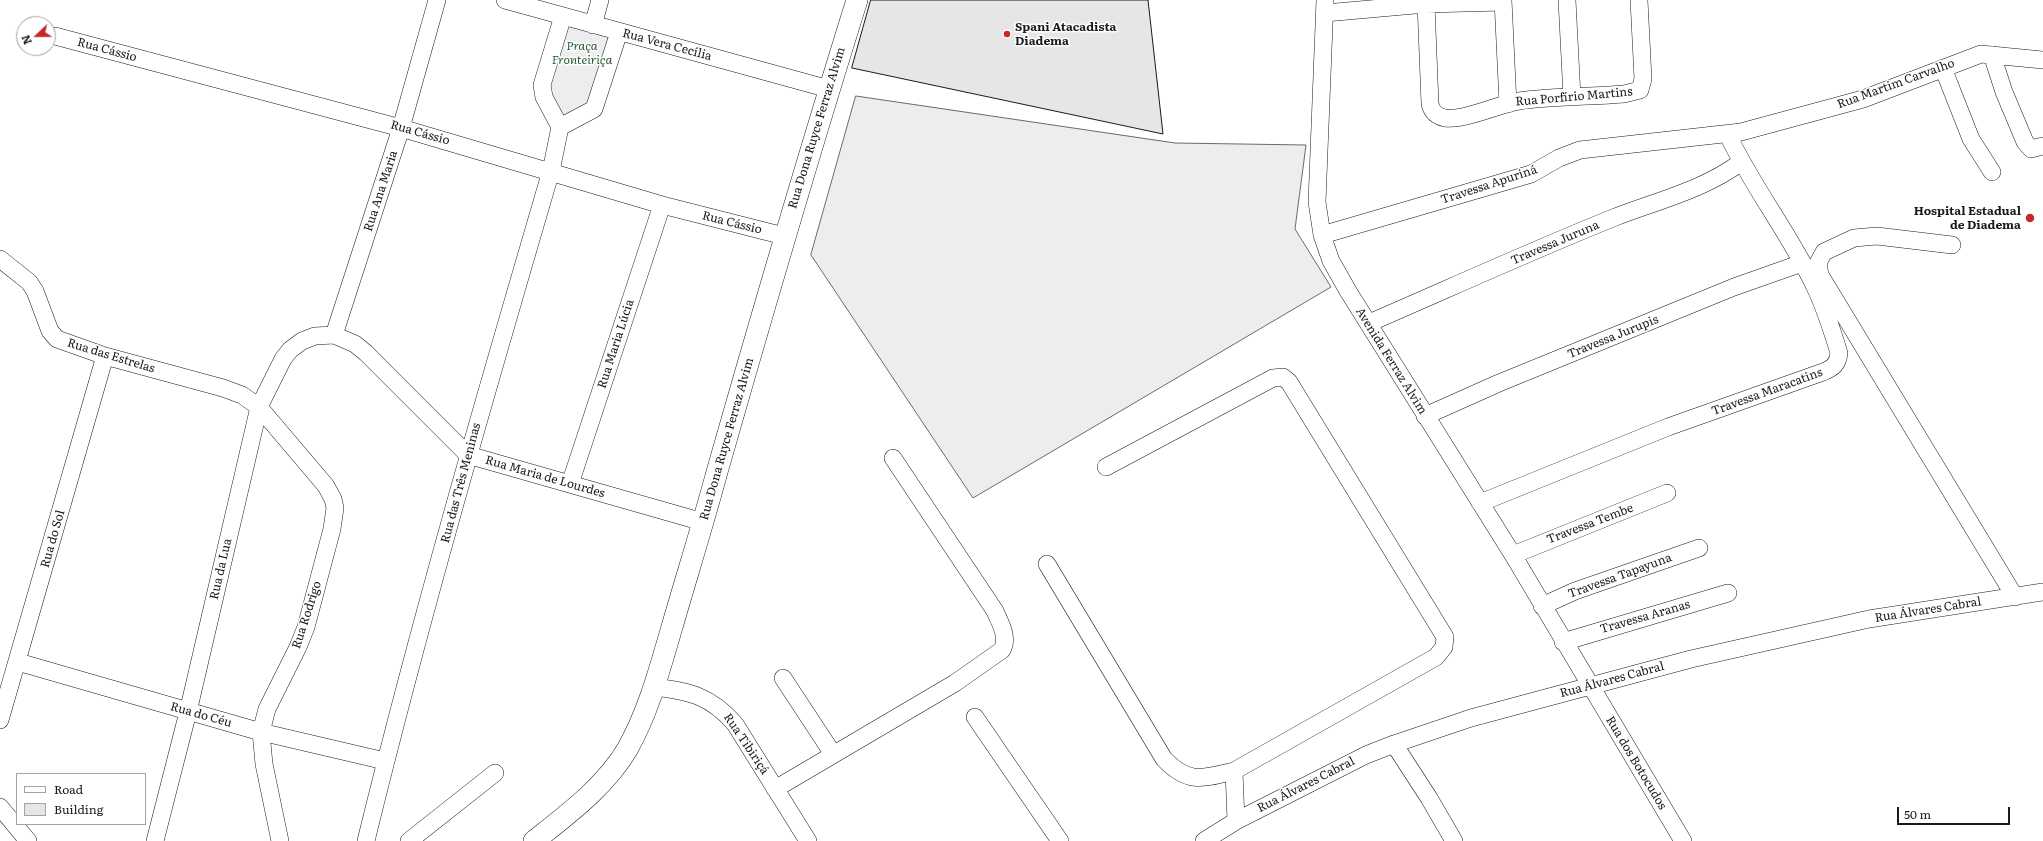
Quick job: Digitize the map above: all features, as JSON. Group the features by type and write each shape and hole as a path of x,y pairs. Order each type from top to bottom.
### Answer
{"main road":[{"name":"Rua Dona Ruyce Ferraz Alvim","path":"534,841 570,813 610,775 628,748 643,717 654,687 703,522 784,236 857,0"}],"street":[{"name":"Rua Ana Maria","path":"334,335 401,128 437,0"},
{"name":"Rua Vera Cecília","path":"505,0 829,89"},
{"path":"594,25 600,0"},
{"path":"1567,0 1572,97"},
{"name":"Rua Porfírio Martins","path":"1426,4 1430,104 1432,110 1437,115 1445,118 1458,118 1508,104 1572,97 1636,93 1640,90 1643,79 1639,0"},
{"path":"1325,6 1503,1 1508,104"},
{"name":"Avenida Ferraz Alvim","path":"1325,6 1316,202 1322,235 1331,261 1425,416 1513,555 1589,685"},
{"path":"563,16 542,85 544,97 560,127 594,109 619,32"},
{"name":"Rua Cássio","path":"56,36 401,128 551,171 662,205 784,236"},
{"path":"1992,55 2004,92 2025,142 2031,148 2043,146"},
{"name":"Rua Martim Carvalho","path":"1728,135 1863,98 1972,56 1992,55 2043,60"},
{"path":"1943,68 1971,139 1992,172"},
{"name":"Rua das Três Meninas","path":"366,841 385,761 468,455 551,171 560,127"},
{"name":"Travessa Apuriná","path":"1322,235 1530,174 1570,153 1580,150 1728,135"},
{"name":"Travessa Maracatins","path":"1480,503 1668,427 1830,369 1838,360 1839,353 1827,313 1802,263 1741,162 1728,135"},
{"name":"Travessa Juruna","path":"1369,323 1613,218 1682,193 1724,173 1741,162"},
{"name":"Rua Maria Lúcia","path":"570,484 662,205"},
{"path":"1952,245 1877,236 1854,238 1824,252 1818,263 1820,275 2015,597"},
{"name":"Rua das Estrelas","path":"0,259 29,282 35,291 52,335 57,339 105,356 223,388 242,395 259,407"},
{"name":"Travessa Jurupis","path":"1425,416 1499,383 1734,287 1802,263"},
{"name":"Rua da Lua","path":"155,841 188,712 259,407 283,359 290,350 302,341 315,336 334,335"},
{"name":"Rua Maria de Lourdes","path":"334,335 355,344 366,353 468,455 703,522"},
{"name":"Rua do Sol","path":"0,720 18,662 105,356"},
{"path":"1047,564 1164,759 1176,771 1188,776 1205,778 1234,771 1436,657 1444,647 1445,637 1289,382 1283,378 1273,378 1106,467"},
{"name":"Rua Rodrigo","path":"259,407 326,486 333,499 335,508 332,529 306,627 298,647 267,709 261,732 264,764 280,841"},
{"path":"775,789 832,754 955,683 1002,650 1005,643 1003,630 995,611 893,458"},
{"name":"Travessa Tembe","path":"1513,555 1667,493"},
{"name":"Travessa Tapayuna","path":"1542,606 1575,591 1699,548"},
{"name":"Rua Álvares Cabral","path":"1204,841 1236,821 1300,788 1394,744 1471,718 1690,659 1869,619 2043,592"},
{"name":"Travessa Aranas","path":"1563,642 1728,593"},
{"name":"Rua do Céu","path":"18,662 261,732 385,761"},
{"path":"783,678 832,754"},
{"name":"Rua dos Botocudos","path":"1589,685 1683,841"},
{"name":"Rua Tibiriçá","path":"654,687 678,690 706,699 722,708 735,724 808,841"},
{"path":"976,717 1060,841"},
{"path":"1394,744 1429,798 1454,841"},
{"path":"1234,771 1236,821"},
{"path":"410,841 495,773"},
{"path":"0,807 28,841"}],"shaded area":[{"name":"Praça Fronteiriça","path":"563,16 619,32 595,105 560,127 544,97"},
{"path":"856,96 1175,143 1306,145 1295,229 1331,287 973,498 811,255"}],"building":[{"name":"Spani Atacadista Diadema","path":"871,0 1148,0 1163,134 852,68"}],"place":[{"name":"Spani Atacadista Diadema","path":"1007,34"},
{"name":"Hospital Estadual de Diadema","path":"2030,218"}]}
